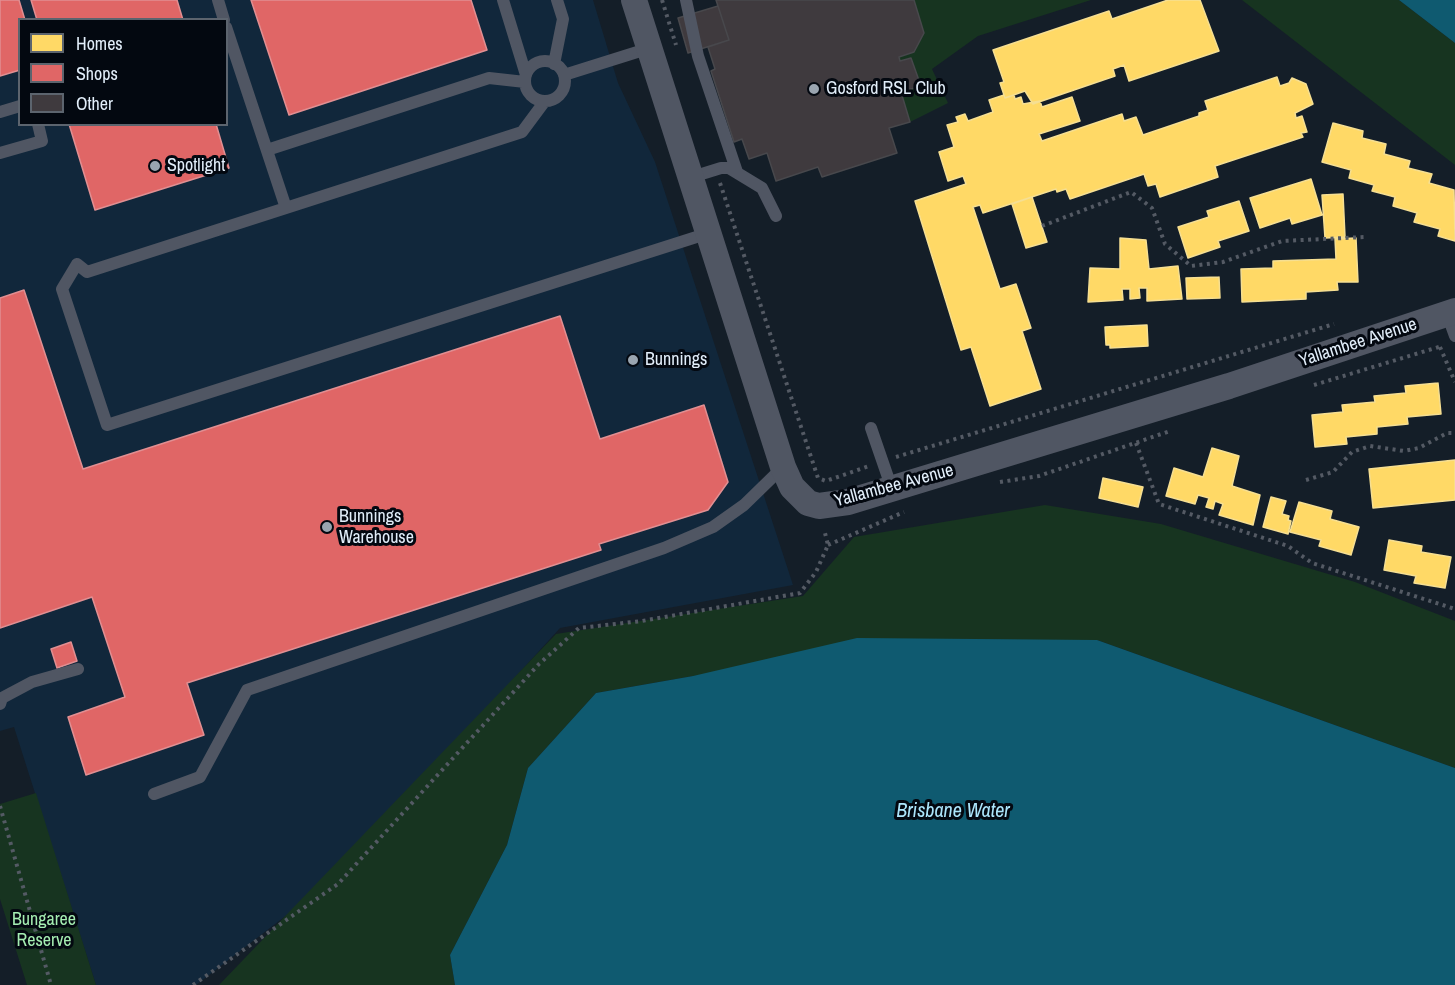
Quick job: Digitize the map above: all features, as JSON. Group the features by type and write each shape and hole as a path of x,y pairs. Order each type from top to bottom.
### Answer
{"street":[{"name":"Yallambee Avenue","path":"634,0 783,467 792,487 808,503 819,506 849,502 1452,320"}],"lane":[{"path":"218,0 223,18"},
{"path":"502,0 529,94 545,102"},
{"path":"554,64 563,19 557,0"},
{"path":"686,0 698,56 737,172"},
{"path":"228,33 286,208"},
{"path":"564,75 650,48"},
{"path":"525,78 534,64 548,62 554,64 564,75"},
{"path":"564,75 561,93 545,102 522,132 87,272 76,264 62,289 107,425 709,233"},
{"path":"267,150 489,78 525,78"},
{"path":"0,112 18,107"},
{"path":"0,153 42,141 38,126"},
{"path":"692,177 721,168 737,172 762,188 776,216"},
{"path":"871,428 892,489"},
{"path":"154,794 200,777 247,690 664,548 713,527 744,505 783,467"},
{"path":"0,704 2,698 32,682 78,669"}],"path":[{"path":"721,186 818,478 826,481 882,461 1341,322"},
{"path":"1042,226 1131,192 1152,208 1165,244 1191,266 1223,262 1282,241 1365,237"},
{"path":"1440,347 1455,382"},
{"path":"1306,480 1333,472 1352,452 1370,446 1404,451 1419,448 1447,433 1455,433"},
{"path":"1136,443 1159,504 1288,546 1312,563 1455,609"},
{"path":"193,985 338,884 539,664 579,628 642,621 800,593 816,572 828,545 819,506"},
{"path":"0,806 51,985"}],"shaded area":[{"path":"0,0 593,0 618,83 655,162 793,585 560,628 327,884 196,985 96,985 14,727 0,731"}],"green space":[{"path":"914,0 1091,0 978,36 932,69 948,103 910,122 901,92 920,86 911,58 900,61 899,57 914,52 924,33"},
{"path":"1242,0 1399,0 1455,43 1455,165"},
{"path":"1045,505 1161,524 1355,582 1455,621 1455,768 1097,640 693,676 596,693 528,768 507,845 450,955 455,985 219,985 556,634 803,596 854,537"},
{"name":"Bungaree Reserve","path":"36,793 96,985 27,985 0,899 0,804"}],"water":[{"path":"1399,0 1455,0 1455,43"},
{"name":"Brisbane Water","path":"857,638 1097,640 1455,768 1455,985 455,985 450,955 507,845 528,768 596,693 693,676"}],"building: Homes":[{"path":"1168,0 1200,0 1219,51 1129,81 1124,65 1113,69 1115,76 1033,104 1025,91 1005,98 1000,83 1004,82 993,50 1109,11 1112,19"},
{"path":"1277,77 1280,86 1289,83 1292,78 1306,84 1313,104 1295,113 1296,118 1302,116 1307,132 1301,133 1303,137 1215,166 1218,177 1160,197 1156,184 1148,186 1144,174 1070,199 1066,189 1057,192 1056,189 983,213 980,205 973,207 1000,289 1016,284 1031,328 1022,331 1041,389 990,406 971,347 961,350 915,201 966,184 963,176 948,181 939,152 954,147 947,125 958,122 956,117 965,114 968,121 993,112 989,100 1004,95 1005,98 1014,95 1015,99 1021,97 1023,104 1040,101 1042,107 1072,97 1080,121 1039,134 1042,141 1122,114 1124,121 1136,117 1143,135 1199,116 1199,113 1208,110 1205,101"},
{"path":"1333,123 1363,131 1362,138 1386,144 1384,154 1410,161 1408,168 1432,174 1429,183 1454,190 1455,241 1438,236 1440,229 1414,222 1417,213 1393,206 1395,197 1372,191 1374,185 1349,178 1351,170 1322,162"},
{"path":"1311,179 1322,215 1292,224 1290,218 1260,228 1250,198"},
{"path":"1343,194 1345,237 1325,238 1322,195"},
{"path":"1032,197 1047,242 1026,248 1012,204"},
{"path":"1239,201 1249,231 1218,241 1220,247 1188,258 1178,227 1209,217 1207,211"},
{"path":"1120,238 1146,240 1149,269 1178,266 1182,299 1147,301 1147,288 1139,288 1140,298 1130,299 1130,289 1122,289 1123,300 1088,302 1090,268 1120,269"},
{"path":"1356,238 1358,282 1337,282 1338,290 1306,292 1306,299 1242,302 1241,269 1273,268 1273,261 1336,259 1335,239"},
{"path":"1219,277 1220,298 1187,299 1186,278"},
{"path":"1147,325 1148,346 1110,348 1110,345 1106,345 1105,327"},
{"path":"1438,383 1441,414 1407,417 1408,424 1377,427 1377,434 1346,437 1347,444 1315,447 1312,415 1343,412 1342,405 1375,402 1374,396 1406,393 1405,386"},
{"path":"1212,448 1239,456 1232,486 1260,495 1253,525 1219,515 1223,504 1215,501 1213,509 1206,507 1209,498 1198,495 1195,504 1166,496 1174,468 1203,477"},
{"path":"1455,460 1455,500 1373,508 1369,469"},
{"path":"1103,478 1143,487 1138,507 1099,498"},
{"path":"1271,497 1286,501 1282,514 1289,516 1288,520 1291,521 1288,534 1263,527"},
{"path":"1299,502 1332,511 1330,519 1359,527 1351,555 1319,546 1321,540 1290,532"},
{"path":"1389,540 1422,546 1421,552 1451,557 1445,588 1414,583 1416,576 1384,570"}],"building: Shops":[{"path":"0,0 19,0 24,18 18,18 18,71 0,76"},
{"path":"31,0 177,0 182,18 36,18"},
{"path":"251,0 471,0 487,50 289,115"},
{"name":"Spotlight","path":"70,126 217,126 229,168 95,210"},
{"name":"Bunnings Warehouse","path":"24,290 83,469 560,316 600,439 704,405 728,482 708,510 599,544 601,550 187,683 204,735 86,775 68,717 125,697 92,597 0,628 0,298"},
{"path":"71,642 77,661 57,668 51,649"}],"building: Other":[{"name":"Gosford RSL Club","path":"716,0 914,0 924,33 914,52 899,57 900,61 911,58 921,86 901,92 910,122 889,128 897,153 822,177 818,167 776,181 767,153 749,159 742,139 734,142 711,71 715,69 708,47 729,40"},
{"path":"718,6 729,40 688,53 678,18"}],"place":[{"name":"Gosford RSL Club","path":"814,89"},
{"name":"Spotlight","path":"155,166"},
{"name":"Bunnings","path":"633,360"},
{"name":"Bunnings Warehouse","path":"327,527"}]}
